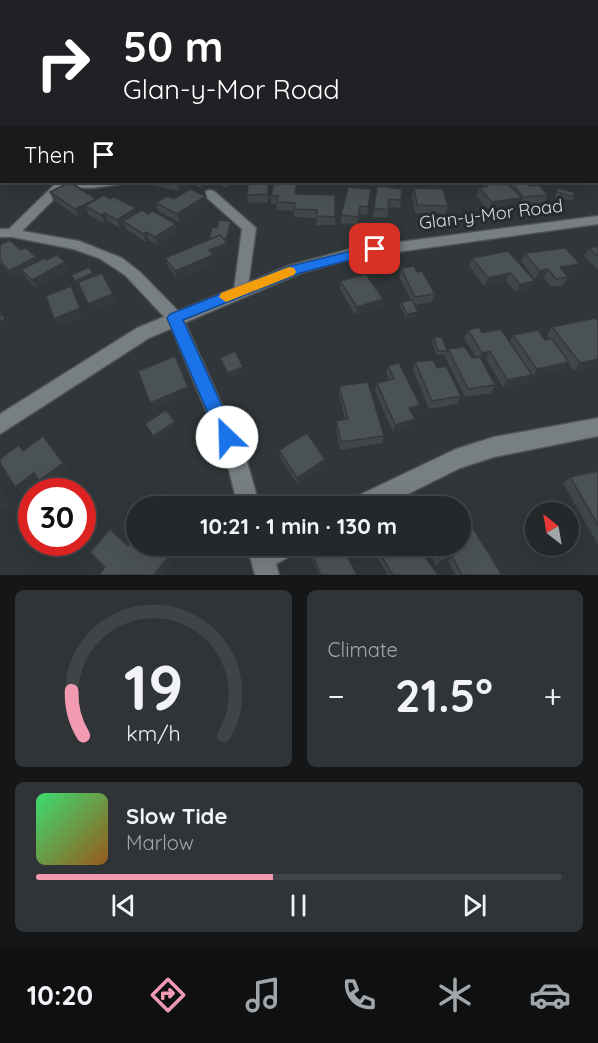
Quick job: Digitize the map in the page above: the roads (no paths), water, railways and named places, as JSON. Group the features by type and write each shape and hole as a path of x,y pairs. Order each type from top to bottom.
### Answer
{"street":[{"path":"6,233 58,183 106,183"},
{"path":"210,194 249,228 242,290"},
{"name":"Glan-y-Mor Road","path":"0,425 118,347 175,318 296,269 354,253 598,220"},
{"path":"6,233 91,249 113,257 131,272 175,318 236,458 246,496"},
{"path":"381,496 456,459 495,447 598,427"}]}
